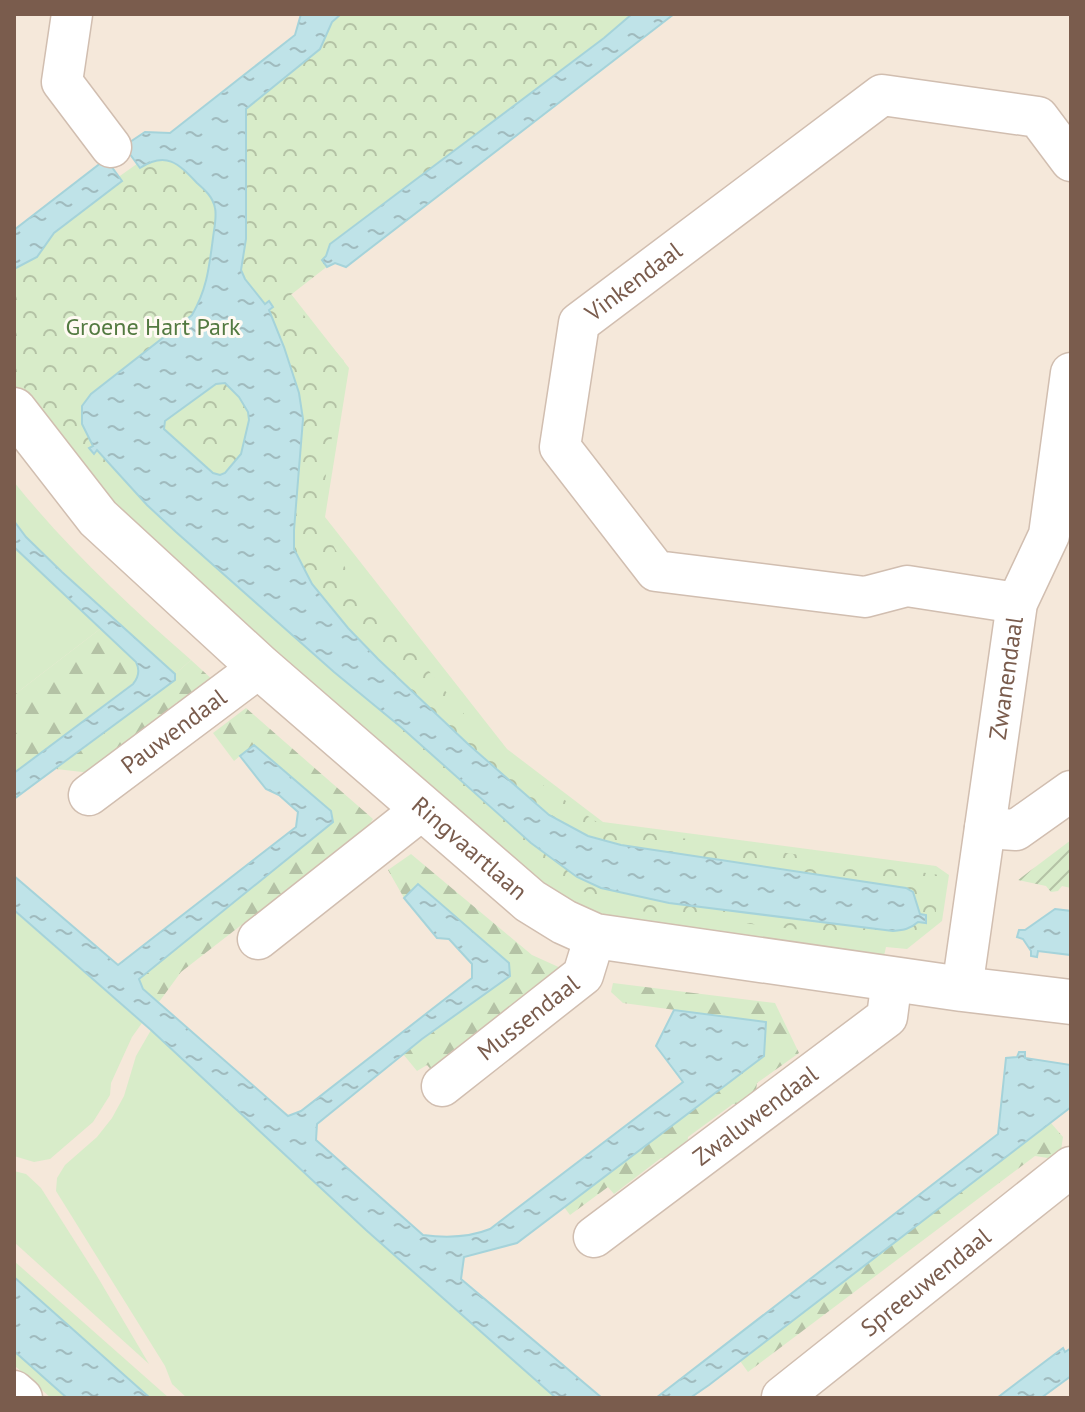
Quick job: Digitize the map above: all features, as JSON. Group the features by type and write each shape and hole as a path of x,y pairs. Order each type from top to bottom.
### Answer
{"street":[{"path":"72,14 62,82 111,147"},
{"name":"Vinkendaal","path":"1017,603 907,586 865,597 656,571 560,447 579,323 882,95 1038,117 1071,161"},
{"name":"Zwanendaal","path":"962,989 1017,603 1049,535 1071,373"},
{"name":"Ringvaartlaan","path":"14,410 98,518 260,667 530,901 564,922 595,936 1071,1002"},
{"name":"Pauwendaal","path":"89,795 260,667"},
{"path":"985,828 1016,830 1071,791"},
{"path":"258,939 424,808"},
{"name":"Mussendaal","path":"442,1086 583,975 595,936"},
{"name":"Zwaluwendaal","path":"594,1237 887,1017 892,979"},
{"name":"Spreeuwendaal","path":"782,1397 1071,1167"},
{"path":"14,1391 22,1398"}],"shaded area":[{"path":"14,14 1071,14 1071,1398 14,1398"}],"green space":[{"name":"Groene Hart Park","path":"323,14 651,14 288,297 344,361 319,519 347,571 496,753 604,827 940,875 935,920 895,941 623,909 540,872 84,464 14,375 14,251 309,42"},
{"path":"266,262 349,368 325,517 507,749 603,822 936,866 949,875 942,921 907,949 886,947 884,956 611,919 571,902 537,878 175,564 107,497 14,384 14,373 91,394 588,836 328,604"},
{"path":"14,482 99,575 191,660 175,674 26,537 14,521"},
{"path":"14,547 100,629 14,695"},
{"path":"100,629 136,662 139,669 137,680 14,773 14,695"},
{"path":"191,660 215,682 191,704 177,702 156,720 147,740 132,738 109,754 107,768 100,774 56,769 175,680 175,674"},
{"path":"246,708 373,819 367,828 276,898 275,912 268,917 253,916 181,972 159,1002 143,989 139,978 333,822 246,751 234,761 213,733"},
{"path":"1071,840 1071,888 1062,886 1058,891 1051,892 1046,886 1018,880"},
{"path":"411,854 532,955 563,969 563,977 553,973 510,1007 508,1020 500,1028 486,1025 443,1058 440,1071 435,1074 427,1065 417,1071 403,1054 509,976 418,885 404,898 388,870"},
{"path":"14,911 142,1023 132,1037 111,1083 110,1095 93,1122 50,1159 34,1162 14,1156"},
{"path":"613,983 775,1003 799,1053 757,1083 755,1098 745,1106 733,1104 688,1137 687,1151 675,1160 661,1158 614,1194 608,1187 570,1215 564,1207 764,1056 766,1022 623,1003 611,992"},
{"path":"151,1030 366,1230 556,1398 187,1398 172,1384 165,1366 56,1191 57,1178 65,1165 97,1137 112,1118 124,1096 136,1056"},
{"path":"1051,1123 1063,1137 1061,1150 1048,1158 1035,1156 748,1372 740,1361"},
{"path":"14,1171 26,1174 41,1188 149,1364 14,1242"},
{"path":"14,1261 169,1398 150,1398 14,1277"},
{"path":"14,1351 67,1398 51,1398 14,1365"}],"water":[{"path":"301,14 341,14 332,22 320,49 246,109 246,239 241,270 265,304 269,301 273,307 269,310 299,393 303,419 294,549 312,584 378,659 549,815 588,836 621,845 906,888 913,892 920,914 926,915 926,923 918,922 907,929 893,931 669,903 601,888 577,877 531,843 334,672 147,505 97,450 94,454 89,448 93,446 82,424 82,406 91,394 192,315 207,278 216,215 211,197 184,170 164,160 140,168 124,146 145,132 170,133 295,35","holes":["225,383 239,397 249,420 241,454 225,473 213,473 164,429 165,421 216,384"]},
{"path":"632,14 674,14 346,267 335,263 327,267 322,260 330,244"},
{"path":"106,159 122,181 54,233 37,257 14,269 14,230"},
{"path":"14,521 62,572 175,674 175,680 14,799 14,773 133,684 138,671 136,662 14,547"},
{"path":"254,745 331,811 333,822 139,979 143,989 288,1116 301,1111 472,978 472,964 449,939 437,938 404,898 418,884 509,963 510,976 422,1039 317,1124 316,1140 423,1235 457,1236 490,1229 683,1082 656,1046 674,1010 766,1022 764,1056 517,1243 464,1257 461,1279 602,1398 556,1398 366,1230 151,1030 14,910 14,876 118,965 296,827 298,812 279,795 266,789 240,756"},
{"path":"1055,909 1071,911 1071,955 1038,951 1037,957 1031,956 1023,939 1017,937 1019,930 1025,930"},
{"path":"1019,1052 1025,1052 1025,1058 1071,1065 1071,1107 709,1385 690,1398 656,1398 998,1134 1006,1058 1017,1057"},
{"path":"14,1277 150,1398 67,1398 14,1351"},
{"path":"1063,1348 1065,1352 1071,1348 1071,1376 1041,1398 997,1398"}]}
